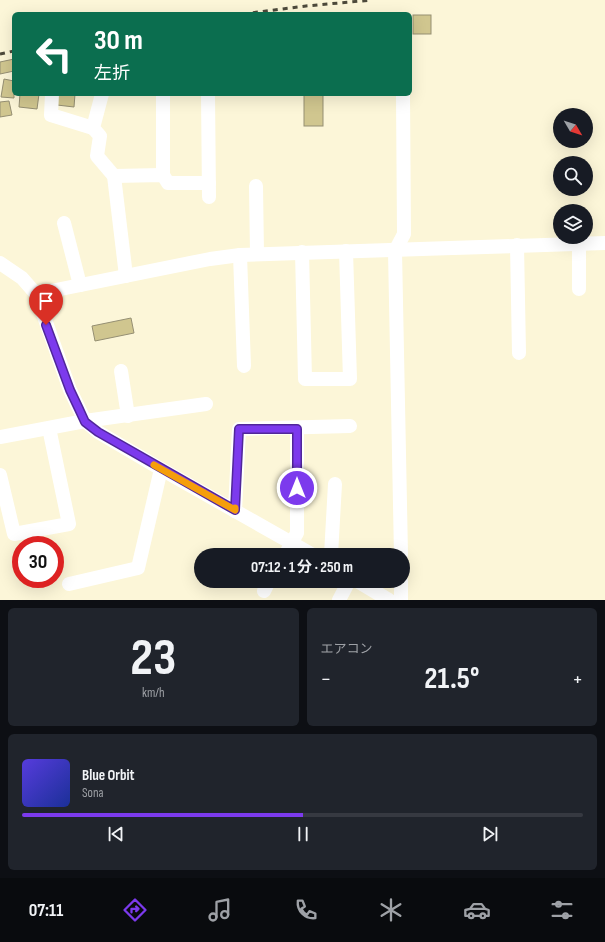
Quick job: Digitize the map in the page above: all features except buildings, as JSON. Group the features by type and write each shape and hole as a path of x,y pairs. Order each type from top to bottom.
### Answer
{"street":[{"path":"52,96 51,115 93,128 100,136 96,156 114,176 126,276"},
{"path":"93,128 101,96"},
{"path":"163,96 163,175 168,182 209,183"},
{"path":"208,96 209,197"},
{"path":"400,548 395,250 404,234 403,96"},
{"path":"114,176 163,175"},
{"path":"256,186 257,254"},
{"path":"64,223 80,285"},
{"path":"593,243 605,243"},
{"path":"36,294 210,259 240,255 579,244 579,289"},
{"path":"517,245 520,353"},
{"path":"302,252 306,379 350,379 346,251"},
{"path":"240,255 244,366"},
{"path":"0,264 22,278 36,294 70,390 85,422 98,432 161,469 301,548"},
{"path":"121,371 128,416"},
{"path":"0,437 85,422 206,404"},
{"path":"235,510 239,429 297,429 350,426"},
{"path":"0,475 14,534 69,524 49,428"},
{"path":"289,548 296,533 297,429"},
{"path":"69,584 138,568 161,469"},
{"path":"332,548 335,484"},
{"path":"338,600 345,588"},
{"path":"369,588 389,600"},
{"path":"401,588 401,600"}],"railway":[{"path":"259,12 372,0"},
{"path":"0,54 12,51"}],"slow traffic":[{"path":"154,465 235,510 235,508"}],"route":[{"path":"46,325 70,390 85,422 98,432 235,510 239,429 297,429 297,488"}]}
